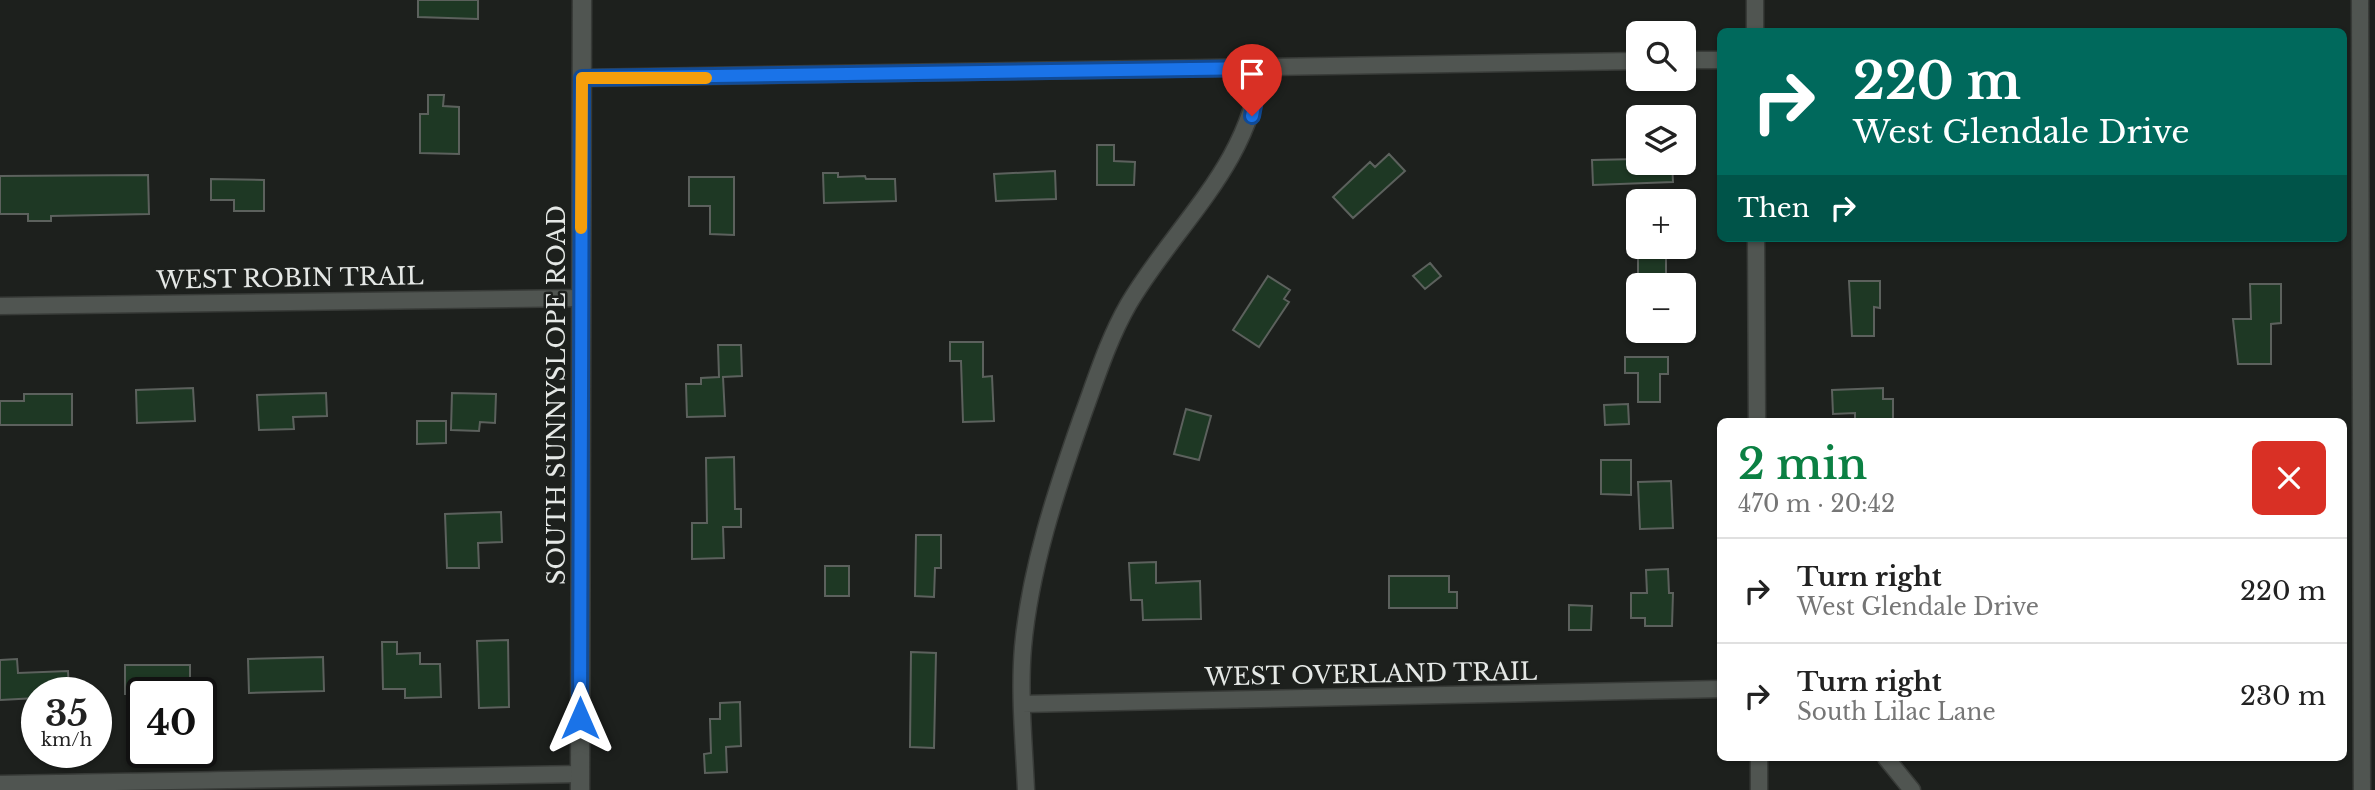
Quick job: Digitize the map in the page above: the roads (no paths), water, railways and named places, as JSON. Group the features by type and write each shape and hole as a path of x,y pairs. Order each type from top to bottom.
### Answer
{"street":[{"name":"SOUTH SUNNYSLOPE ROAD","path":"580,782 582,0"},
{"path":"1755,0 1755,28"},
{"path":"2360,0 2362,790"},
{"path":"2347,48 2361,48"},
{"path":"1696,60 1717,60"},
{"path":"582,78 1626,61"},
{"path":"1026,790 1022,704 1023,648 1033,584 1068,460 1108,343 1144,279 1230,162 1252,116 1261,68"},
{"path":"1756,242 1757,418"},
{"name":"WEST ROBIN TRAIL","path":"0,306 581,298"},
{"name":"WEST OVERLAND TRAIL","path":"1022,704 1717,689"},
{"path":"1759,761 1759,790"},
{"path":"1888,761 1912,790"},
{"path":"0,784 580,782"}]}
